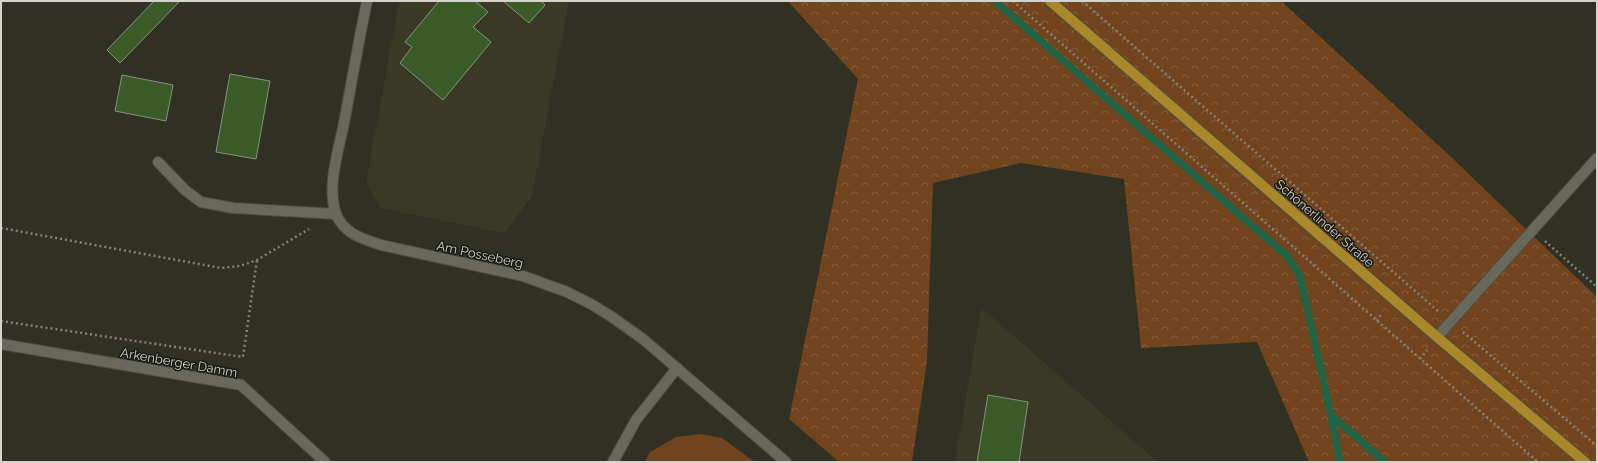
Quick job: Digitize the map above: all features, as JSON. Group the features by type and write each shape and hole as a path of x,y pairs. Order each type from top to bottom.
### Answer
{"main road":[{"name":"Schönerlinder Straße","path":"1050,1 1437,338 1585,462"}],"street":[{"name":"Am Posseberg","path":"367,1 343,132 337,153 333,182 333,199 336,214 343,225 353,235 367,241 517,274 567,292 591,304 643,339 786,462"},
{"path":"1437,338 1597,158"},
{"path":"158,162 184,190 201,202 233,208 336,214"},
{"name":"Arkenberger Damm","path":"1,344 240,385 325,462"},
{"path":"613,462 636,420 677,368"}],"path":[{"path":"1013,1 1538,462"},
{"path":"1082,1 1451,322 1597,446"},
{"path":"1,228 221,268 240,266 257,260 310,229"},
{"path":"1533,230 1597,287"},
{"path":"1,321 243,357 257,260"},
{"path":"1377,321 1382,313"}],"shaded area":[{"path":"399,1 569,1 532,196 504,233 380,208 366,182"},
{"path":"981,307 1158,462 955,462"}],"green space":[{"path":"788,1 1281,1 1450,156 1597,297 1597,462 1309,462 1257,342 1141,348 1124,179 1021,163 933,183 927,361 912,462 839,462 789,419 858,79"},
{"path":"701,434 722,438 755,462 645,462 650,452 676,437"}],"building":[{"path":"154,1 180,1 120,63 107,50"},
{"path":"439,1 475,1 488,12 473,27 491,42 443,100 400,63 412,47 405,42"},
{"path":"503,1 541,1 545,5 529,23"},
{"path":"230,74 270,81 256,159 216,152"},
{"path":"122,75 173,85 166,121 115,111"},
{"path":"988,395 1028,402 1019,462 977,462"}],"waterway":[{"path":"995,1 1287,256 1300,276 1340,462"},
{"path":"1331,415 1385,462"}]}
